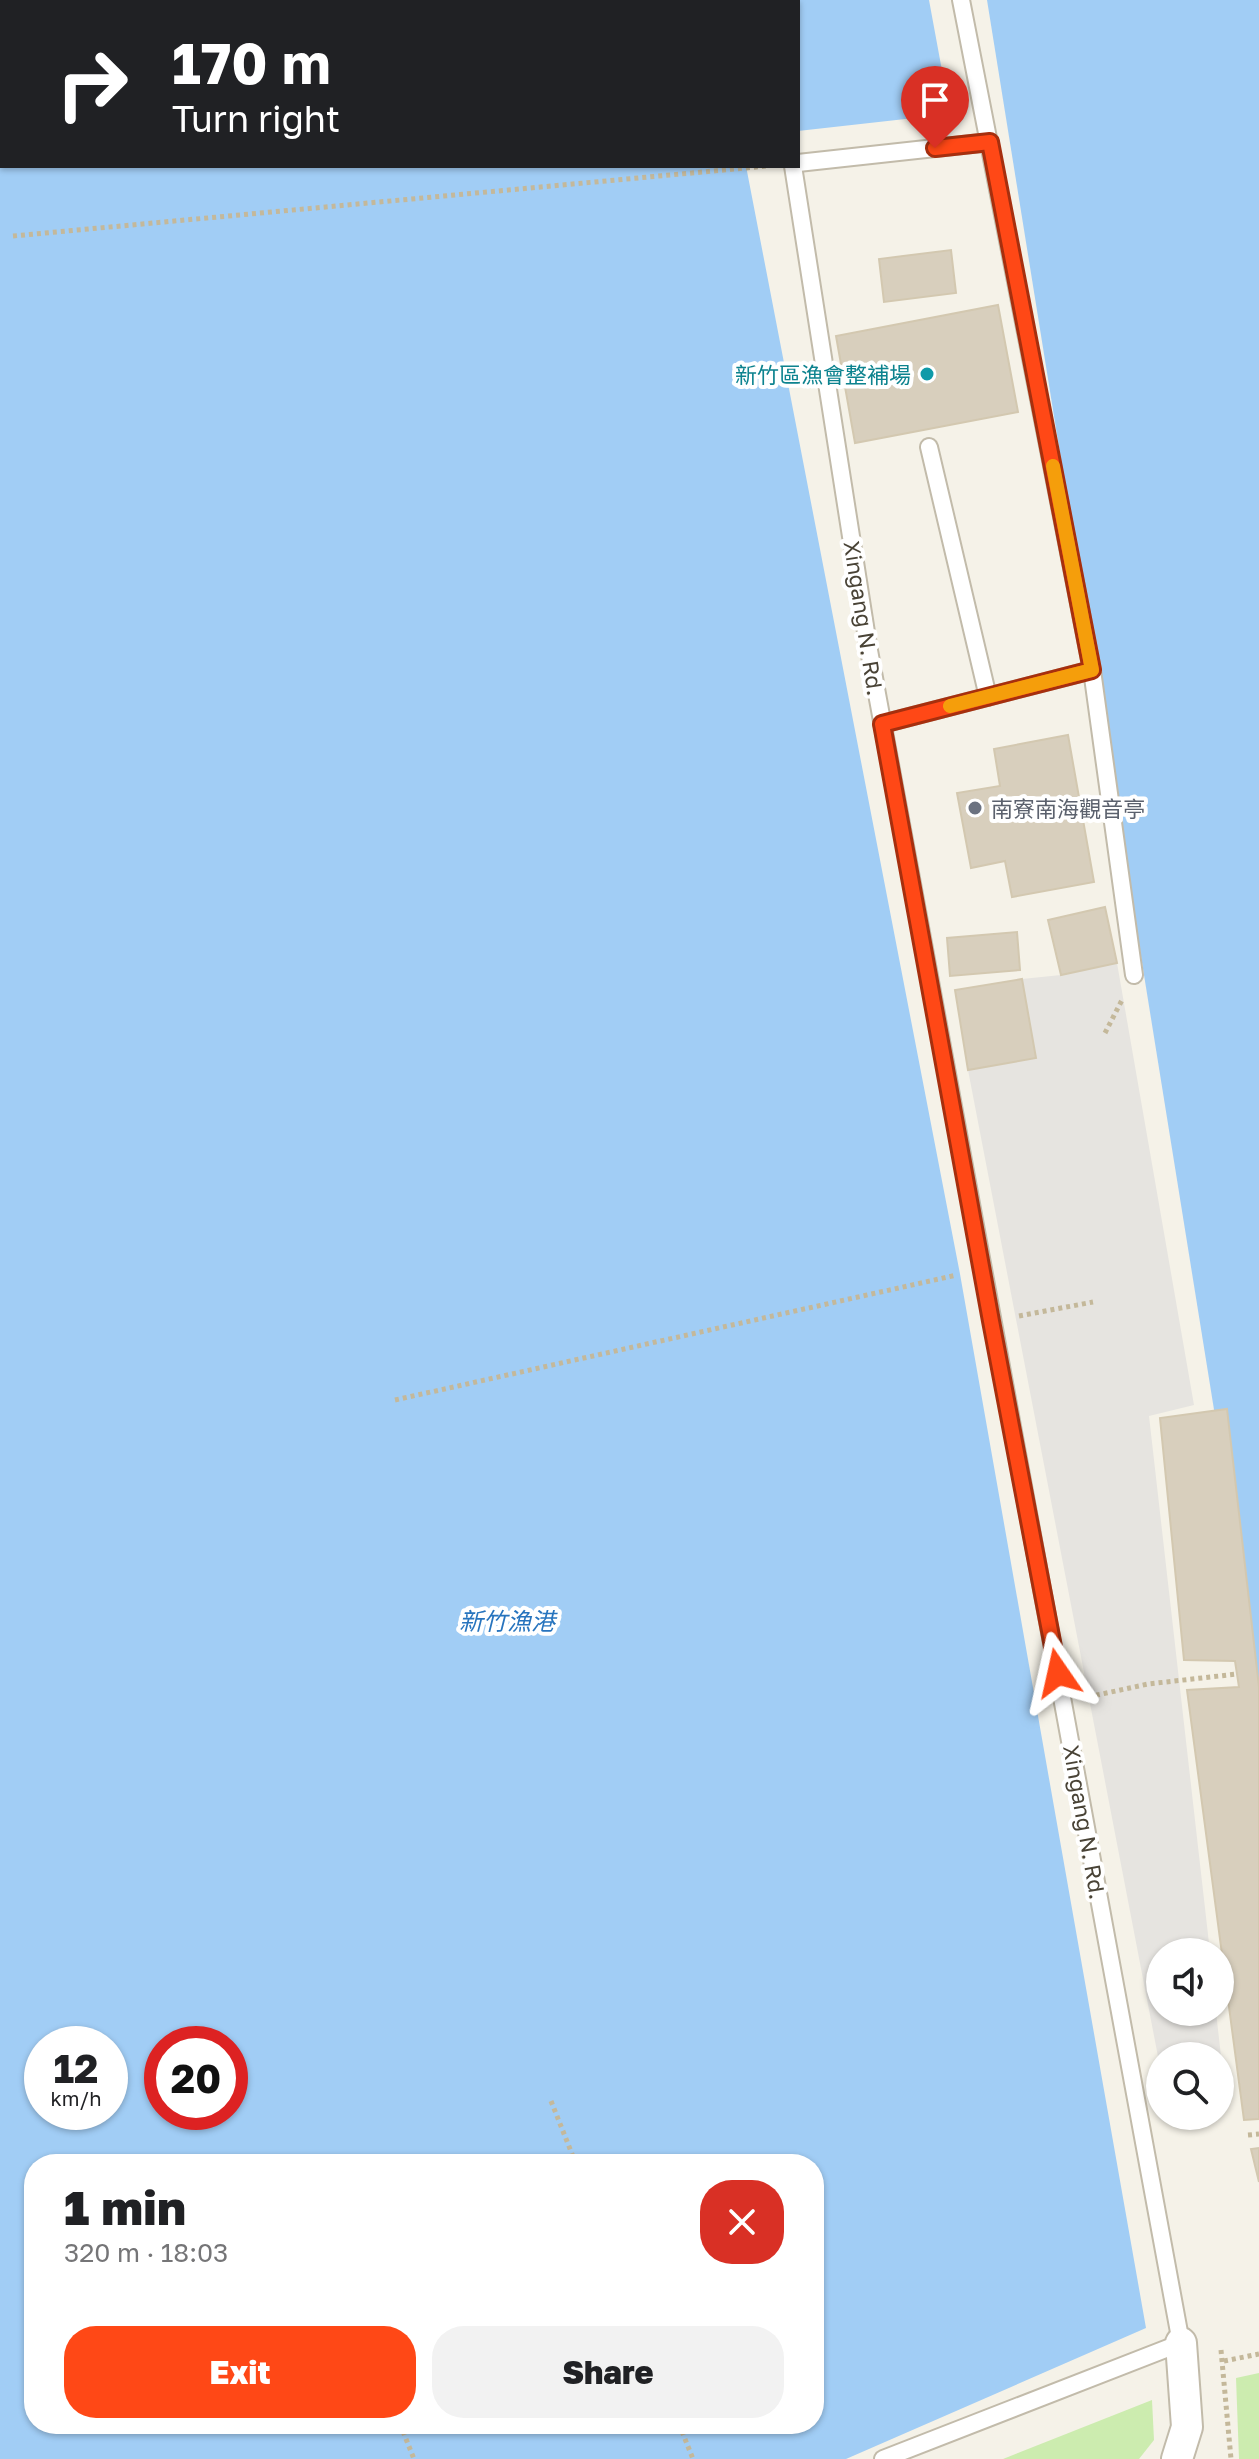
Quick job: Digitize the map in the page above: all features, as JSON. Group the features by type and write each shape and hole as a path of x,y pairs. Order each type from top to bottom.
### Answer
{"street":[{"path":"1177,2459 1187,2427 1181,2343"}],"lane":[{"path":"961,0 1092,670 1134,975"},
{"name":"Xingang N. Rd.","path":"800,164 990,142"},
{"name":"Xingang N. Rd.","path":"797,168 882,724 1181,2343"},
{"path":"929,447 988,697"},
{"path":"882,724 1092,670"},
{"path":"883,2459 1181,2343"}],"path":[{"path":"13,236 745,168"},
{"path":"1105,1033 1134,975"},
{"path":"395,1400 982,1270"},
{"path":"991,1321 1093,1302"},
{"path":"1064,1702 1148,1684 1237,1674"},
{"path":"551,2101 572,2154"},
{"path":"1248,2135 1259,2134"},
{"path":"1221,2350 1231,2459"},
{"path":"1224,2361 1259,2354"},
{"path":"404,2434 414,2459"},
{"path":"683,2434 693,2459"}],"green space":[{"path":"1259,2373 1259,2459 1239,2459 1236,2378"},
{"path":"1152,2400 1154,2440 1139,2459 1003,2459"}],"shaded area":[{"path":"1117,963 1194,1405 1149,1416 1208,1938 1146,1938 1146,1994 968,1070 1035,1058 1022,979 1061,975"},
{"path":"1152,2026 1218,2026 1219,2042 1155,2042"}],"water":[{"name":"新竹漁港","path":"800,0 929,0 950,114 800,131"},
{"path":"987,0 1259,0 1259,1689"},
{"name":"新竹漁港","path":"0,168 746,168 960,1274 1146,2328 846,2459 0,2459"}],"building":[{"path":"951,250 956,293 884,302 879,259"},
{"name":"新竹區漁會整補場","path":"998,305 1018,412 855,443 836,336"},
{"path":"1068,735 1094,882 1012,897 1005,861 971,868 957,793 1000,786 994,749"},
{"path":"1105,907 1117,963 1061,975 1048,920"},
{"path":"1017,932 1020,970 950,976 947,938"},
{"path":"1022,979 1036,1058 968,1070 955,990"},
{"path":"1227,1409 1259,1687 1259,2119 1244,2120 1232,2026 1234,2026 1234,1938 1220,1938 1187,1690 1239,1687 1235,1661 1184,1660 1160,1418"},
{"path":"1259,2148 1259,2182 1251,2149"}],"slow traffic":[{"path":"950,706 1092,670 1053,466"}],"place":[{"name":"新竹區漁會整補場","path":"927,374"},
{"name":"南寮南海觀音亭","path":"975,808"}],"route":[{"path":"935,148 990,142 1092,670 882,724 1058,1673"}]}
